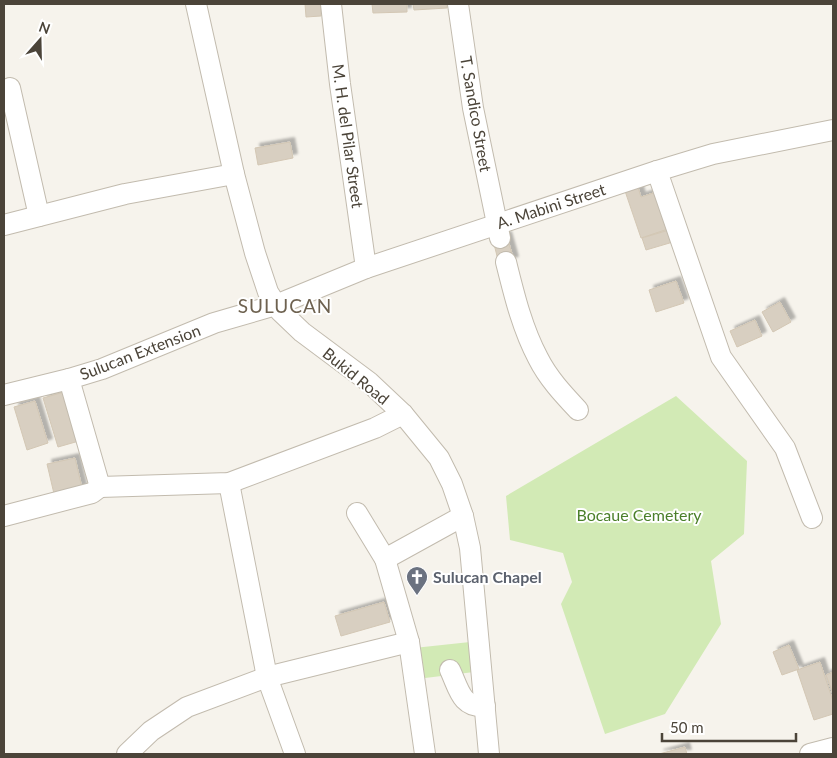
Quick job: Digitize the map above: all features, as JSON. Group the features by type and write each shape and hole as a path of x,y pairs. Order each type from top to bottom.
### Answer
{"street":[{"name":"Bukid Road","path":"196,4 234,174 259,267 268,292 276,305 302,332 369,382 403,414 439,458 452,484 463,516 470,548 489,754"},
{"name":"M. H. del Pilar Street","path":"330,4 366,268"},
{"name":"T. Sandico Street","path":"458,4 473,108 499,231"},
{"path":"10,88 39,216"},
{"name":"A. Mabini Street","path":"276,305 366,268 499,231 657,171 713,154 833,130"},
{"path":"657,171 721,357 784,448 812,518"},
{"path":"4,226 125,194 234,174"},
{"path":"506,262 520,313 538,358 556,385 578,410"},
{"name":"Sulucan Extension","path":"4,395 69,380 102,369 214,323 276,305"},
{"path":"69,380 100,487"},
{"path":"4,516 92,493 100,487 229,483 375,428 403,414"},
{"path":"229,483 267,677 295,754"},
{"path":"357,513 385,559 409,642 425,754"},
{"path":"385,559 463,516"},
{"path":"127,754 151,731 187,707 267,677 409,642"},
{"path":"450,670 461,694 469,704 485,706"},
{"path":"810,754 833,748"}],"green space":[{"name":"Bocaue Cemetery","path":"676,396 747,461 744,534 711,561 721,624 665,714 605,734 561,604 572,582 563,553 510,540 506,496"},
{"path":"470,642 474,672 417,679 414,648"}],"building":[{"path":"305,4 321,4 321,16 306,17"},
{"path":"372,4 407,4 407,12 373,13"},
{"path":"413,4 447,4 447,8 414,10"},
{"path":"290,142 293,158 258,165 255,148"},
{"path":"638,187 641,197 656,192 668,229 641,238 625,191"},
{"path":"669,230 673,242 646,250 642,238"},
{"path":"507,236 514,261 499,264 493,240"},
{"path":"676,281 684,303 656,312 649,290"},
{"path":"780,302 791,322 773,332 762,312"},
{"path":"755,320 762,336 737,347 730,331"},
{"path":"64,392 79,441 58,447 43,398"},
{"path":"35,401 48,443 27,450 14,407"},
{"path":"75,458 83,492 55,498 47,464"},
{"path":"384,602 390,622 341,636 335,616"},
{"path":"789,645 799,669 782,675 773,652"},
{"path":"820,662 833,701 833,714 814,720 797,670"},
{"path":"833,672 833,694 826,675"},
{"path":"685,747 687,754 659,754"}],"place":[{"name":"Sulucan Chapel","path":"417,596"}],"district":[{"name":"SULUCAN","path":"285,306"}]}
